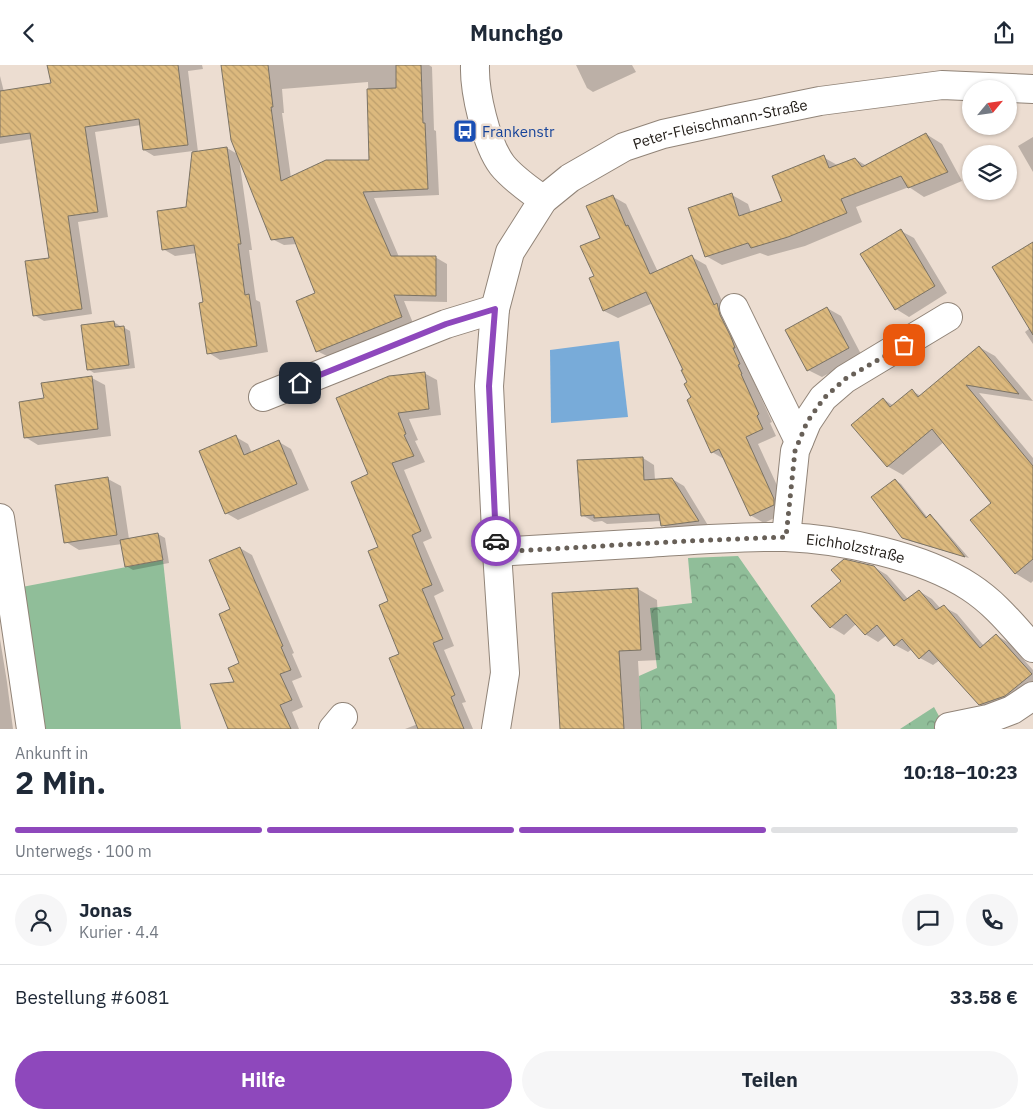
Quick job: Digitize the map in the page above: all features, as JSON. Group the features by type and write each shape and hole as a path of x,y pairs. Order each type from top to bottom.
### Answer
{"street":[{"path":"475,65 478,100 492,145 501,164 516,179 543,200"},
{"name":"Peter-Fleischmann-Straße","path":"496,729 505,673 489,386 495,309 510,252 543,200 570,178 624,147 663,134 820,101 942,85 1033,89"},
{"path":"734,308 799,441"},
{"path":"263,397 446,324 495,309"},
{"path":"786,537 795,451 807,422 824,398 845,379 948,317"},
{"path":"0,518 31,729"},
{"name":"Eichholzstraße","path":"497,552 786,537 851,546 887,553 932,567 968,586 994,604 1033,647"},
{"path":"949,727 988,719 1012,710 1033,696"}],"green space":[{"path":"738,556 835,695 837,729 641,729 639,676 657,668 650,608 692,603 688,558"},
{"path":"163,560 181,729 43,729 22,587"},
{"path":"934,707 946,729 900,729"}],"water":[{"path":"619,341 628,417 551,423 550,350"}],"building":[{"path":"47,65 178,65 188,145 143,150 139,119 85,127 98,212 68,216 82,309 33,316 25,261 49,258 30,133 0,137 0,91 51,83"},
{"path":"221,65 268,65 273,107 271,107 281,181 326,160 369,160 367,89 396,88 396,65 421,65 428,189 363,192 391,256 436,256 436,296 394,295 402,317 316,352 296,301 315,293 293,237 271,240 231,140"},
{"path":"926,133 948,172 908,188 901,176 841,199 847,213 788,237 751,248 748,243 705,257 688,208 732,193 739,216 782,201 772,176 824,155 829,168 855,158 862,167"},
{"path":"227,147 241,244 238,244 245,295 249,294 257,346 207,354 199,303 203,302 194,245 162,250 157,211 186,207 192,152"},
{"path":"613,195 650,274 692,255 714,305 717,303 720,315 735,348 733,348 740,364 738,365 741,374 759,414 757,416 763,429 746,437 774,499 774,505 750,516 719,449 711,453 687,400 691,397 684,384 687,382 681,370 683,370 646,292 603,311 589,278 594,276 580,246 600,238 586,206"},
{"path":"901,229 935,286 895,310 860,254"},
{"path":"1033,242 1033,335 992,267"},
{"path":"827,307 849,348 807,371 785,330"},
{"path":"114,321 115,327 124,326 129,365 87,370 81,325"},
{"path":"979,346 1019,394 966,385 1033,466 1033,559 1015,574 970,520 991,503 932,429 887,467 851,425 883,398 890,407 912,389 918,397"},
{"path":"425,372 429,409 398,413 406,434 404,435 414,456 392,463 421,531 412,535 432,585 422,589 443,639 433,643 455,695 451,697 464,729 418,729 389,658 399,654 379,605 388,601 368,551 378,547 351,482 368,474 336,398 389,376"},
{"path":"92,376 98,429 24,438 19,402 44,398 41,383"},
{"path":"236,435 244,455 279,440 297,484 225,514 199,451"},
{"path":"643,457 644,480 672,478 699,521 661,526 659,514 594,518 594,515 581,516 577,460"},
{"path":"108,477 117,535 64,543 55,485"},
{"path":"895,479 926,518 930,514 965,557 902,538 871,497"},
{"path":"158,533 163,560 125,567 120,540"},
{"path":"240,547 283,646 281,647 291,670 280,674 292,700 280,705 291,729 228,729 210,684 234,682 228,668 239,663 219,614 230,609 209,560"},
{"path":"844,559 874,566 904,601 919,590 936,610 944,605 980,648 996,634 1032,674 1005,696 979,705 929,650 919,659 902,639 894,646 877,625 865,635 846,614 830,628 811,606 841,581 831,570"},
{"path":"638,588 641,650 619,651 624,729 560,729 552,593"}],"way so far":[{"path":"496,541 497,552 786,537 795,451 807,422 824,398 845,379 904,345"}],"place":[{"name":"Frankenstr","path":"465,131"}],"route":[{"path":"300,383 446,324 495,309 489,386 496,541"}]}
